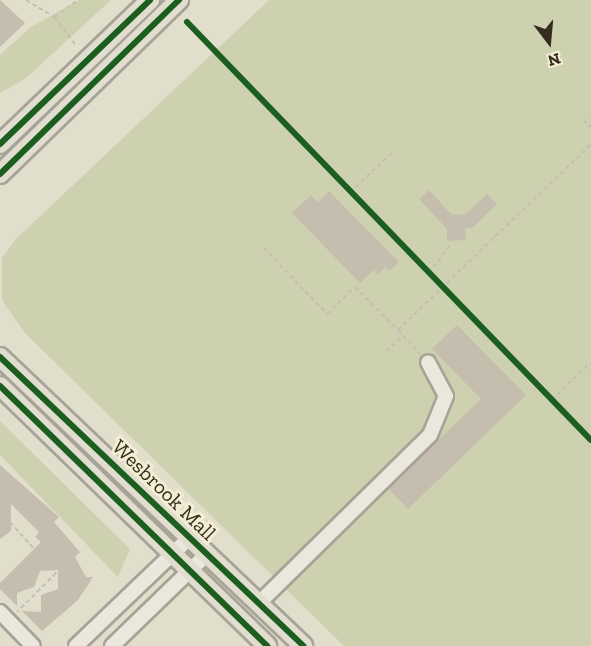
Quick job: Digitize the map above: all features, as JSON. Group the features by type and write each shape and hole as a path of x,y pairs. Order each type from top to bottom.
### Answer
{"main road":[{"path":"0,144 150,0"},
{"path":"0,174 179,0"},
{"name":"Wesbrook Mall","path":"0,357 196,531 207,554 304,646"},
{"name":"Wesbrook Mall","path":"0,386 267,646"}],"street":[{"path":"259,603 430,435 446,396 428,362"},
{"path":"76,646 196,531"},
{"path":"111,646 207,554"},
{"path":"0,612 33,646"}],"path":[{"path":"26,0 54,17 75,44"},
{"path":"54,17 78,0"},
{"path":"584,120 591,127"},
{"path":"398,330 591,144"},
{"path":"350,192 393,152"},
{"path":"342,184 358,200"},
{"path":"429,273 451,244"},
{"path":"264,248 327,314 355,287 428,362"},
{"path":"421,265 452,297"},
{"path":"386,351 403,336"},
{"path":"552,400 591,362"},
{"path":"543,391 560,408"},
{"path":"0,511 56,573 17,612"},
{"path":"196,531 207,520"}],"green space":[{"path":"79,0 111,0 25,79 0,93 0,55 31,27"},
{"path":"269,0 591,0 591,646 344,646 24,332 2,300 2,258 16,239"},
{"path":"160,3 163,6 0,164 0,156"},
{"path":"0,421 130,549 118,577 0,455"}],"building":[{"path":"0,0 25,23 0,47"},
{"path":"429,190 452,215 466,214 487,194 497,204 472,228 465,228 466,240 447,241 447,229 419,199"},
{"path":"329,191 399,262 389,271 385,267 378,275 374,270 360,283 292,213 311,195 318,202"},
{"path":"457,325 526,395 408,509 388,488 481,399 432,349"},
{"path":"0,465 59,517 54,522 80,552 75,557 86,577 93,577 78,600 42,631 22,611 41,612 41,595 58,589 58,570 40,571 34,587 17,593 17,606 0,589 0,583 41,542 35,537 39,532 11,504 11,531 0,539"}],"cycle path":[{"path":"0,144 150,0"},
{"path":"0,174 179,0"},
{"path":"187,22 591,440"},
{"path":"0,357 304,646"},
{"path":"0,386 267,646"}]}
